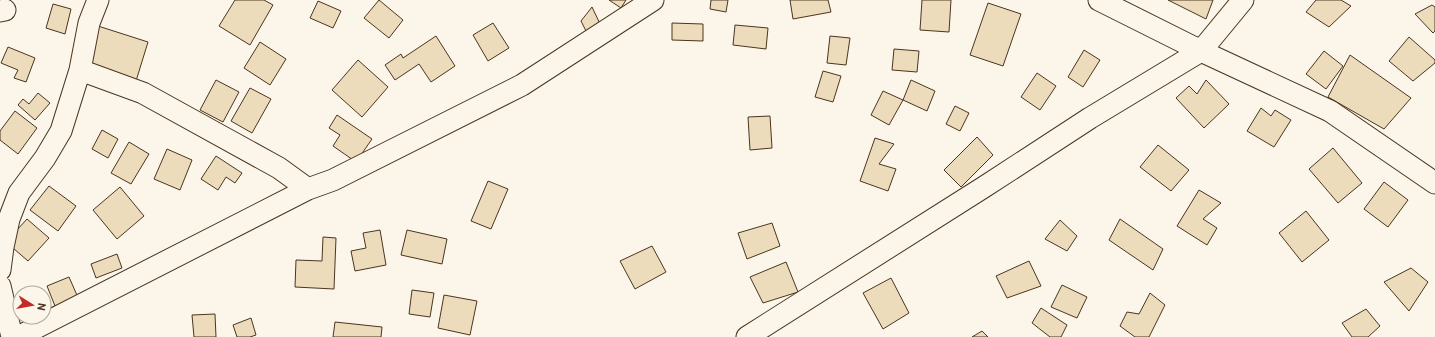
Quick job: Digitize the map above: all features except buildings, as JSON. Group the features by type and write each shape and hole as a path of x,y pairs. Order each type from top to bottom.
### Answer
{"street":[{"path":"0,270 2,247 9,219 19,193 46,158 61,131 80,70 89,24 98,0"},
{"path":"18,337 308,189 333,180 522,85 653,0"},
{"path":"1099,0 1202,51 1330,111 1435,183"},
{"path":"747,337 1090,118 1202,51 1243,0"},
{"path":"80,70 143,93 279,168 308,189"},
{"path":"0,286 12,337"}]}
